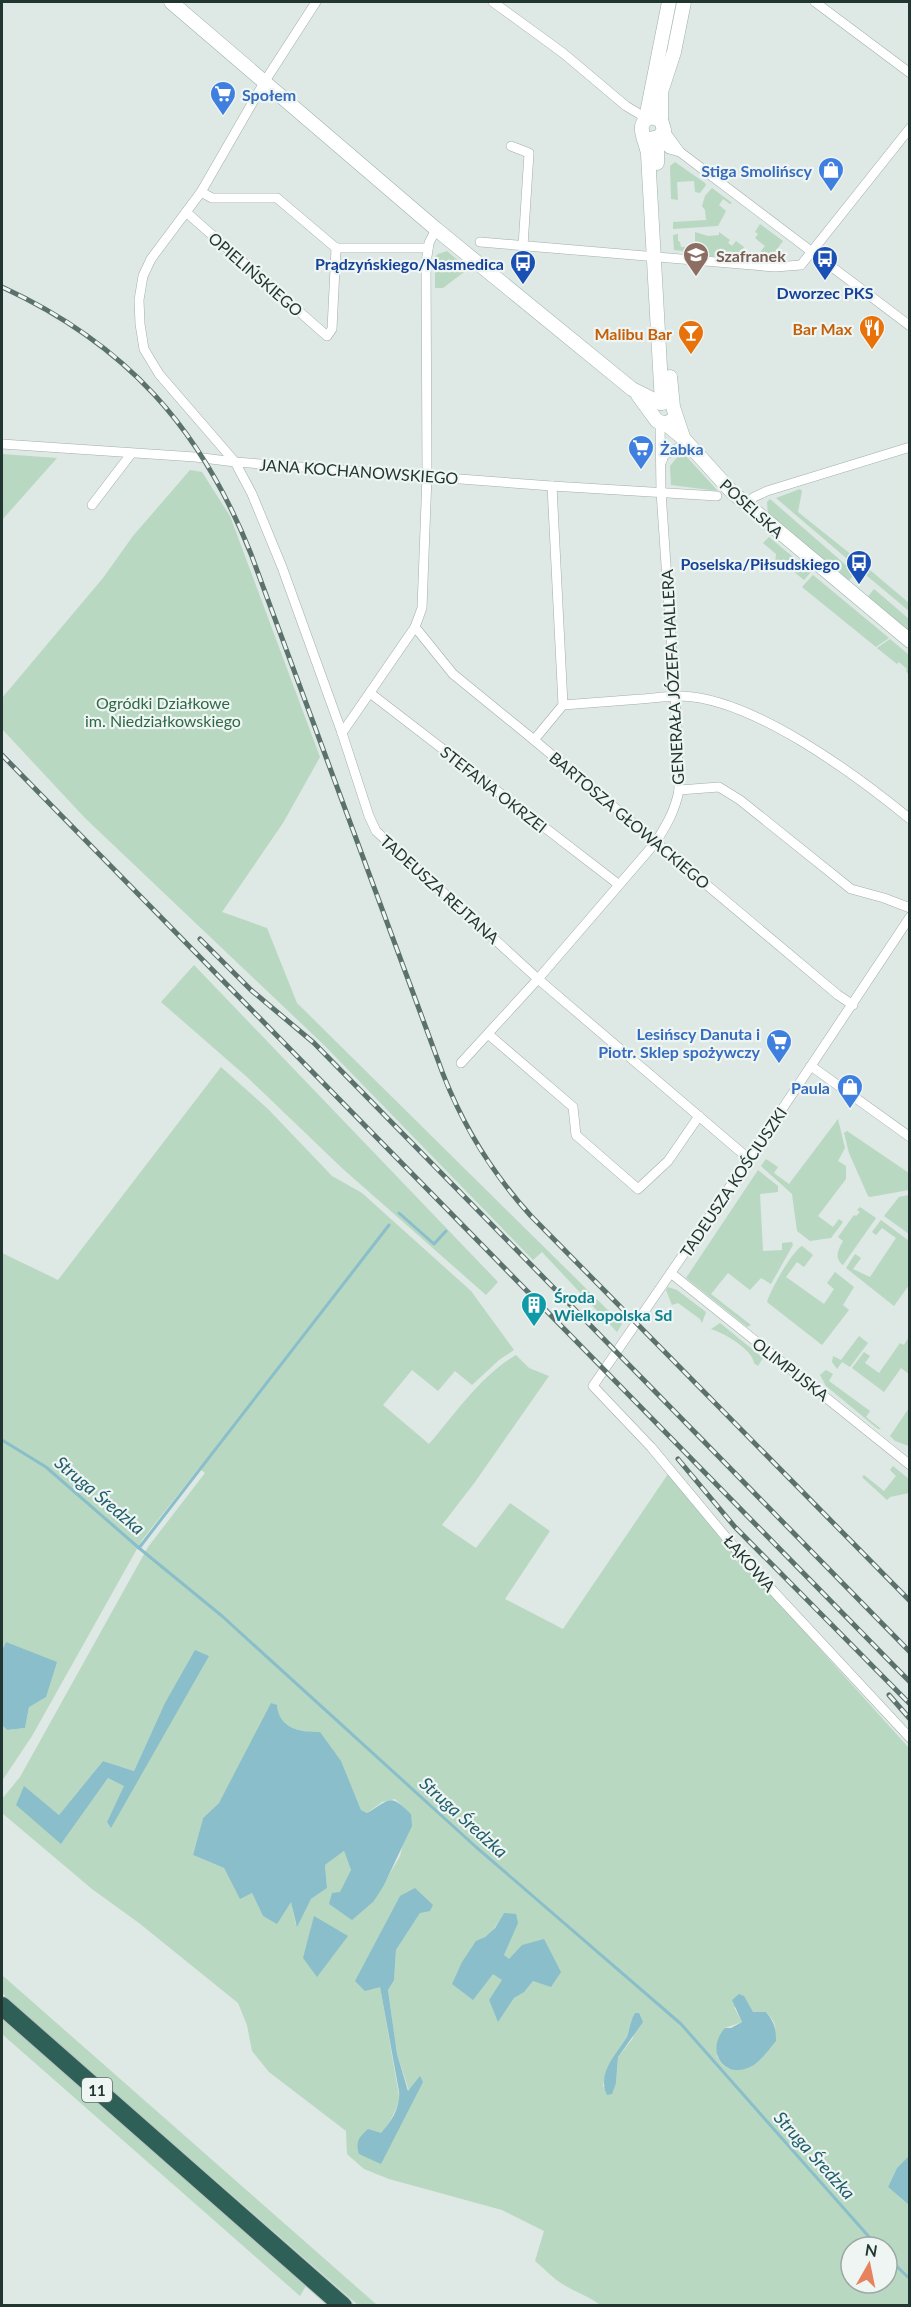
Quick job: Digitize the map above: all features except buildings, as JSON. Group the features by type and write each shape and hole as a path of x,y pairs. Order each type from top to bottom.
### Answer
{"highway":[{"name":"11","path":"2,2006 343,2306"}],"street":[{"path":"171,2 266,81 436,229 664,413"},
{"name":"TADEUSZA REJTANA","path":"316,2 266,81 201,192 151,259 143,276 139,300 144,349 159,374 235,462 252,494 282,567 376,831 538,979 749,1159"},
{"path":"495,2 563,53 626,106 652,128 669,149 680,152 812,250 909,326"},
{"name":"GENERAŁA JÓZEFA HALLERA","path":"461,1063 538,979 656,842 671,819 679,790 661,492 664,413 658,257 648,154 669,2"},
{"name":"GENERAŁA JÓZEFA HALLERA","path":"664,413 656,162 652,128 674,52 684,2"},
{"path":"815,2 909,73"},
{"path":"480,242 775,267 801,265 909,128"},
{"path":"511,146 529,153 523,246"},
{"path":"656,162 663,155 680,152"},
{"path":"201,192 212,198 277,198 336,248 428,248"},
{"name":"OPIELIŃSKIEGO","path":"186,212 327,336 332,329 336,248"},
{"path":"342,733 415,627 422,608 427,477 428,248 436,229"},
{"path":"632,389 651,386 662,374"},
{"name":"POSELSKA","path":"664,413 687,443 732,492 909,641"},
{"path":"661,464 664,455 687,443"},
{"name":"JANA KOCHANOWSKIEGO","path":"2,444 195,457 427,477 717,496"},
{"path":"747,504 754,497 767,491 909,447"},
{"path":"92,505 132,454"},
{"path":"534,740 563,705 552,486"},
{"name":"BARTOSZA GŁOWACKIEGO","path":"415,627 453,674 838,995 853,1005"},
{"name":"STEFANA OKRZEI","path":"370,693 618,884"},
{"path":"563,705 675,696 737,708 759,717 859,780 909,819"},
{"path":"679,790 719,787 740,800 850,889 884,898 909,908"},
{"name":"TADEUSZA KOŚCIUSZKI","path":"593,1386 672,1274 853,1005 909,917"},
{"path":"488,1034 573,1107 576,1135 638,1189 668,1161 699,1116"},
{"path":"811,1066 909,1137"},
{"name":"OLIMPIJSKA","path":"672,1274 909,1465"},
{"name":"ŁĄKOWA","path":"593,1386 651,1447 750,1566 909,1738"}],"green space":[{"path":"675,162 705,183 700,193 695,192 694,181 677,182 678,200 671,199 670,166"},
{"path":"712,188 732,203 723,199 719,205 726,211 718,226 673,229 673,222 706,220 702,206 705,196"},
{"path":"760,224 783,241 771,257 756,257 765,246 755,238 758,234 755,232"},
{"path":"695,232 708,236 719,235 719,232 730,240 728,243 732,246 736,241 744,247 739,255 744,256 744,259 684,254 683,251 674,250 673,235 678,234 681,247 695,246"},
{"path":"447,251 468,269 443,288 435,288 435,257"},
{"path":"2,454 57,458 2,520"},
{"path":"679,455 685,455 718,491 671,485 670,466"},
{"name":"Ogródki Działkowe im. Niedziałkowskiego","path":"190,470 202,472 230,516 320,757 283,823 222,912 267,928 297,1003 622,1324 617,1332 542,1252 533,1260 325,1046 85,818 2,729 2,698 103,578 133,536"},
{"path":"800,489 802,491 798,512 863,564 859,569 776,498"},
{"path":"770,499 855,573 847,583 768,516 767,502"},
{"path":"769,537 811,572 804,580 788,567 783,572 775,565 776,554 763,543"},
{"path":"864,565 909,603 909,611 860,570"},
{"path":"813,575 889,638 876,647 802,587"},
{"path":"874,589 909,619 909,635 866,599"},
{"path":"890,639 909,655 909,675 907,669 899,662 897,664 877,648"},
{"path":"194,965 498,1282 486,1295 343,1169 247,1077 161,1002"},
{"path":"221,1067 268,1109 332,1176 362,1193 471,1291 514,1350 499,1360 472,1385 455,1371 438,1391 412,1370 383,1405 429,1444 480,1384 503,1363 516,1355 529,1368 549,1376 442,1525 476,1548 510,1503 550,1531 505,1599 563,1629 668,1474 909,1748 910,2156 897,2168 888,2187 909,2205 909,2305 601,2306 562,2284 535,2261 544,2231 502,2210 389,2179 364,2169 347,2154 346,2131 269,2072 252,2051 247,2025 238,2003 139,1923 92,1889 2,1813 2,1799 20,1777 148,1547 205,1473 199,1468 142,1540 32,1736 2,1781 2,1725 7,1730 25,1728 29,1707 6,1642 2,1650 2,1253 58,1280","holes":["165,1703 111,1827 107,1822 125,1786 108,1778 61,1844 24,1787 59,1815 103,1761 134,1771","277,1705 283,1722 292,1728 310,1732 351,1786 361,1810 367,1813 382,1802 395,1799 411,1814 400,1856 374,1901 351,1870 344,1851 325,1865 327,1888 311,1899 296,1925 291,1901 277,1923 263,1916 252,1893 240,1898 224,1868 193,1855 203,1818 219,1803","415,1889 420,1913 396,1950 394,1979 388,1990 397,2054 409,2091 381,2164 382,2133 400,2101 380,1987","504,1913 510,1939 504,1955 533,1981 514,1998 498,2021 489,2000 503,1980 472,1949 491,1931","734,2007 753,2012 766,2012 774,2023 775,2036 761,2058 747,2067 731,2069 722,2064 717,2056 725,2028 742,2022","635,2013 633,2038 618,2057 616,2083 603,2087 608,2068 627,2037"]},
{"path":"838,1119 845,1148 838,1161 846,1166 846,1179 818,1216 833,1227 839,1219 843,1222 831,1238 810,1241 797,1231 792,1194 761,1166 766,1159 778,1167 774,1173 789,1184"},
{"path":"847,1131 909,1173 909,1190 868,1196 849,1153 844,1133"},
{"path":"758,1170 778,1186 778,1192 760,1194 763,1251 782,1250 782,1243 792,1242 793,1245 771,1284 761,1278 750,1290 728,1273 711,1294 751,1325 747,1327 686,1278"},
{"path":"910,1195 909,1234 884,1216 899,1197"},
{"path":"860,1207 876,1218 843,1265 838,1257 838,1251 843,1241 838,1237 854,1215 860,1212 857,1210"},
{"path":"881,1220 909,1241 909,1285 894,1306 846,1268 855,1254 861,1258 853,1269 870,1277 896,1238 882,1228 876,1235 872,1232"},
{"path":"802,1246 813,1255 804,1267 797,1262 786,1277 824,1304 834,1289 827,1283 835,1272 854,1287 843,1305 849,1310 822,1345 767,1302 787,1263"},
{"path":"668,1287 677,1290 706,1312 702,1323 678,1303 672,1305 666,1290"},
{"path":"720,1323 763,1358 758,1366 743,1347 711,1329"},
{"path":"859,1336 868,1343 850,1367 842,1362 837,1369 832,1362 833,1356 841,1360"},
{"path":"909,1337 909,1374 901,1368 884,1392 852,1368 864,1352 870,1356 865,1363 879,1373 900,1343 904,1345"},
{"path":"826,1370 833,1374 829,1381 870,1411 866,1417 881,1429 878,1429 826,1386 820,1375"},
{"path":"909,1408 909,1446 895,1441 890,1436"},
{"path":"893,1466 909,1479 909,1493 890,1497 887,1500 862,1477 864,1475 884,1491 896,1476 890,1470"},
{"path":"2,1975 377,2305 358,2305 43,2030 2,1993"},
{"path":"2,2017 307,2284 300,2296 2,2034"}],"water":[{"path":"6,1642 57,1662 46,1697 29,1707 25,1728 7,1730 2,1725 2,1650"},
{"path":"195,1650 209,1656 111,1828 107,1822 124,1786 108,1778 61,1844 16,1805 24,1786 59,1815 103,1761 134,1771 165,1703"},
{"path":"271,1703 277,1705 282,1719 292,1728 320,1732 341,1761 361,1810 367,1813 389,1800 398,1803 411,1814 412,1826 384,1885 374,1901 352,1920 329,1904 332,1893 340,1892 351,1870 344,1851 325,1865 327,1888 311,1899 297,1927 291,1902 277,1924 263,1916 252,1893 240,1899 224,1868 193,1855 203,1818 219,1803"},
{"path":"415,1888 433,1905 430,1911 420,1913 396,1950 394,1980 388,1990 397,2054 408,2091 420,2076 423,2082 381,2164 359,2154 358,2143 360,2137 368,2129 381,2133 385,2128 397,2108 399,2091 380,1987 365,1991 355,1981 400,1896"},
{"path":"504,1913 516,1914 518,1923 504,1955 509,1959 522,1945 544,1939 561,1972 551,1987 533,1981 524,1992 514,1998 498,2022 489,2000 502,1980 493,1974 473,2000 452,1984 462,1962 476,1941 495,1928"},
{"path":"314,1916 348,1936 317,1977 303,1958"},
{"path":"739,1994 744,1996 753,2012 766,2012 769,2015 774,2025 776,2041 755,2064 742,2070 733,2070 720,2061 717,2046 719,2037 725,2028 731,2028 742,2022 732,2000"},
{"path":"635,2013 639,2013 643,2022 618,2057 616,2083 612,2094 607,2095 604,2087 605,2073 627,2037"},
{"path":"909,2156 909,2205 888,2187 897,2168"}],"waterway":[{"path":"399,1213 434,1244 446,1231"},
{"path":"139,1548 389,1225"},
{"name":"Struga Średzka","path":"2,1440 46,1467 222,1616 476,1847 681,2024 867,2235"},
{"name":"Struga Średzka","path":"899,2268 910,2279"}],"railway":[{"path":"2,287 46,310 86,335 122,363 183,429 208,467 231,509 251,554 443,1074 460,1113 480,1149 531,1216 910,1601"},
{"path":"2,755 910,1682"},
{"path":"200,939 251,990 314,1043 910,1652"},
{"path":"678,1459 735,1527 910,1704"},
{"path":"889,1695 910,1719"}],"place":[{"name":"Społem","path":"223,117"},
{"name":"Stiga Smolińscy","path":"831,193"},
{"name":"Szafranek","path":"696,278"},
{"name":"Dworzec PKS","path":"825,282"},
{"name":"Prądzyńskiego/Nasmedica","path":"523,286"},
{"name":"Bar Max","path":"872,351"},
{"name":"Malibu Bar","path":"691,356"},
{"name":"Żabka","path":"641,471"},
{"name":"Poselska/Piłsudskiego","path":"859,586"},
{"name":"Lesińscy Danuta i Piotr. Sklep spożywczy","path":"779,1065"},
{"name":"Paula","path":"850,1110"},
{"name":"Środa Wielkopolska Sd","path":"534,1328"}]}
